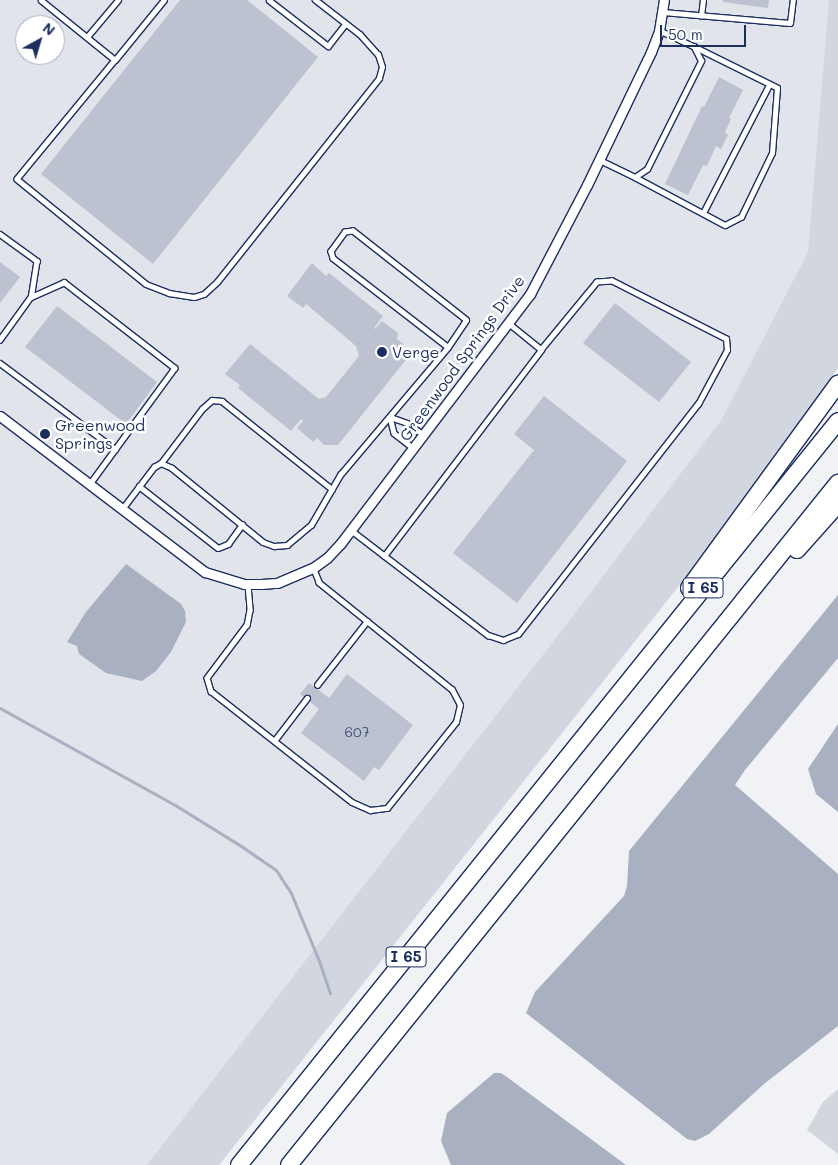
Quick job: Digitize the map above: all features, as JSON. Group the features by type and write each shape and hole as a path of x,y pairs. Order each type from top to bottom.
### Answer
{"highway":[{"path":"568,755 838,384"},
{"name":"I 65","path":"239,1165 838,421"},
{"name":"I 65","path":"289,1165 838,483"},
{"path":"653,712 838,504"}],"street":[{"name":"Greenwood Springs Drive","path":"248,584 277,583 313,568 327,558 414,449 509,324 546,266 651,52 659,31 664,0"},
{"path":"0,416 205,572 248,584"}],"lane":[{"path":"41,0 115,60"},
{"path":"87,37 118,0"},
{"path":"164,0 17,179 146,284 169,293 194,296 204,294 217,282 379,78 382,67 378,55 360,35 315,0"},
{"path":"269,0 328,46 345,24"},
{"path":"701,16 703,0"},
{"path":"663,12 790,24 792,0"},
{"path":"599,159 725,225 740,217 772,153 777,88 659,31"},
{"path":"635,177 647,169 701,61 694,47"},
{"path":"703,213 769,85"},
{"path":"161,463 172,468 263,542 274,546 287,545 311,525 340,475 448,347 465,325 464,316 353,231 345,232 331,251 334,258 448,347"},
{"path":"0,234 37,261 31,297 0,340"},
{"path":"351,530 384,556 488,635 503,640 518,634 698,404 728,350 726,339 612,281 596,282 541,350 384,556"},
{"path":"31,297 64,282 175,368 90,484"},
{"path":"509,324 541,350"},
{"path":"0,363 115,449"},
{"path":"122,509 154,466 161,463 202,409 212,400 222,401 332,489"},
{"path":"390,416 408,423 424,435"},
{"path":"390,416 394,433 414,449"},
{"path":"139,486 218,548 228,544 242,525"},
{"path":"248,584 250,610 248,625 207,678 211,691 352,802 370,810 387,808 456,722 460,705 452,690 319,582 313,568"},
{"path":"318,685 368,622"},
{"path":"274,741 307,698"}],"shaded area":[{"path":"0,0 838,0 838,332 199,1165 0,1165"},
{"path":"829,0 838,0 838,368 705,553 219,1165 147,1165 573,616 722,419 808,252"},
{"path":"838,1089 838,1154 807,1130 823,1102"}],"water":[{"path":"126,564 181,604 185,611 186,622 171,652 156,671 142,681 106,673 79,654 77,646 67,642 86,612"},
{"path":"838,595 838,658 745,770 735,785 838,874 838,1026 764,1084 709,1134 695,1141 687,1139 526,1013 535,992 624,896 627,886 629,851"},
{"path":"838,724 838,812 816,794 808,769"},
{"path":"494,1073 501,1073 626,1165 451,1165 441,1141 447,1113"}],"building":[{"path":"180,0 247,0 318,57 153,264 41,174"},
{"path":"723,0 769,0 768,8 723,2"},
{"path":"719,77 743,90 729,118 731,119 725,132 728,135 721,149 716,146 707,166 703,165 688,195 665,184 702,106 704,107"},
{"path":"0,262 20,277 0,303"},
{"name":"Verge","path":"312,263 326,276 329,273 383,316 374,328 382,321 398,333 397,339 403,344 407,355 405,361 338,445 324,445 317,438 313,442 297,428 303,421 301,419 291,431 238,388 240,385 225,374 250,344 319,399 326,397 359,356 356,346 306,304 303,308 287,296"},
{"path":"615,303 691,362 659,402 583,343"},
{"path":"57,306 157,382 126,424 25,347"},
{"path":"544,396 627,461 517,603 453,553 534,450 514,434"},
{"path":"347,674 413,725 379,770 374,767 364,781 301,733 319,709 300,694 309,683 329,698"}],"waterway":[{"path":"0,708 175,805 276,870 291,893 330,993"}],"place":[{"name":"Verge","path":"382,352"},
{"name":"Greenwood Springs","path":"45,434"}]}
